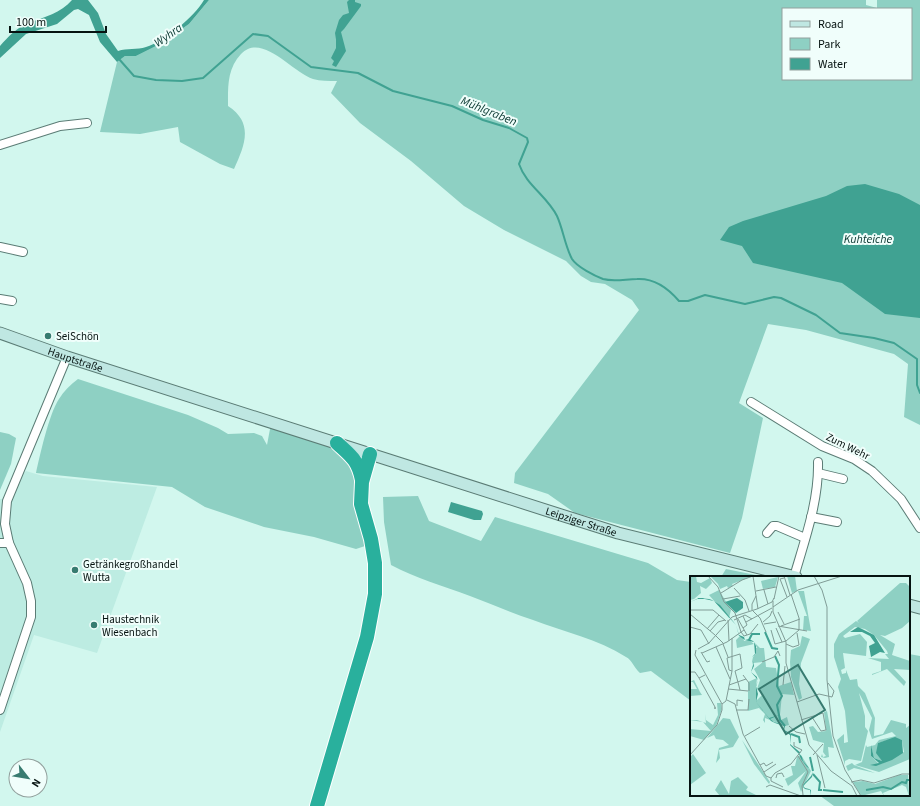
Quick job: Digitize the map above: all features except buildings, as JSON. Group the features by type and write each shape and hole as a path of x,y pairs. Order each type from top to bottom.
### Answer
{"highway":[{"path":"317,806 367,637 375,594 375,563 371,539 361,504 362,482 359,466 353,456 337,443"},
{"path":"362,482 370,454"}],"street":[{"path":"0,144 60,126 87,123"},
{"path":"0,247 23,252"},
{"path":"0,299 12,301"},
{"name":"Hauptstraße","path":"0,333 67,357 153,383 337,443"},
{"path":"0,710 31,617 31,601 26,583 9,543 5,524 7,501 67,357"},
{"name":"Zum Wehr","path":"751,402 822,446 854,459 872,471 901,499 920,528"},
{"name":"Leipziger Straße","path":"337,443 611,531 791,576"},
{"path":"795,576 811,517 818,473 818,462"},
{"path":"818,473 843,479"},
{"path":"811,517 837,522"},
{"path":"767,533 773,526 777,526 805,538"},
{"path":"0,543 9,543"},
{"path":"910,605 920,608"}],"shaded area":[{"path":"26,471 43,476 157,487 97,653 34,635 0,732 0,499 3,499"}],"green space":[{"path":"209,0 866,0 866,5 877,8 877,0 920,0 920,425 904,417 908,364 894,354 806,330 768,324 739,403 763,418 742,518 730,553 575,513 548,494 514,483 515,473 639,310 632,300 605,284 591,282 581,276 566,261 504,230 464,206 411,161 360,123 331,93 337,81 322,81 313,79 267,50 249,48 236,60 229,78 228,106 241,120 245,135 244,143 234,169 220,164 180,142 178,127 140,134 100,132 117,62 125,56 136,56 160,44 189,24"},
{"path":"78,379 188,415 228,434 254,433 262,436 267,445 270,429 274,427 327,444 342,453 355,467 365,546 356,549 314,537 264,527 205,507 172,487 36,473 45,435 55,406 65,391"},
{"path":"0,432 9,434 16,438 11,464 0,490"},
{"path":"418,496 429,521 481,541 495,517 648,563 677,580 690,582 690,700 651,671 640,673 628,658 604,645 430,582 391,565 384,522 383,497"},
{"path":"726,569 760,576 722,576"},
{"path":"910,654 920,656 920,806 834,806 820,796 910,796"}],"water":[{"path":"72,0 88,0 98,13 106,34 118,51 143,48 162,40 186,21 204,0 209,0 189,24 160,44 136,56 125,56 117,62 100,42 89,15 78,9 74,10 57,24 26,34 0,58 0,46 17,30 58,11"},
{"path":"349,0 355,0 355,2 361,4 361,6 341,32 346,51 336,67 332,65 334,61 331,58 337,46 335,33 339,20 343,15 349,13 347,2"},
{"name":"Kuhteiche","path":"865,184 899,194 920,205 920,318 885,314 842,283 753,263 742,246 720,240 729,227 743,221 826,196 847,186"},
{"path":"451,502 482,511 483,514 481,520 474,520 448,512"}],"waterway":[{"name":"Mühlgraben","path":"119,59 134,76 156,80 182,81 203,78 253,34 268,36 311,67 358,73 393,91 452,106 483,120 509,128 527,138 528,142 519,164 526,178 553,209 559,221 572,259 582,268 595,276 607,280 643,279 655,282 665,288 679,301 688,301 705,295 745,304 774,297 781,298 816,315 840,333 874,338 894,343 917,359 917,385 920,393"},
{"name":"Mühlgraben","path":"337,39 337,49"}],"place":[{"name":"SeiSchön","path":"48,336"},
{"name":"Getränkegroßhandel Wutta","path":"75,570"},
{"name":"Haustechnik Wiesenbach","path":"94,625"}],"water label":[{"name":"Wyhra","path":"168,35"}]}
